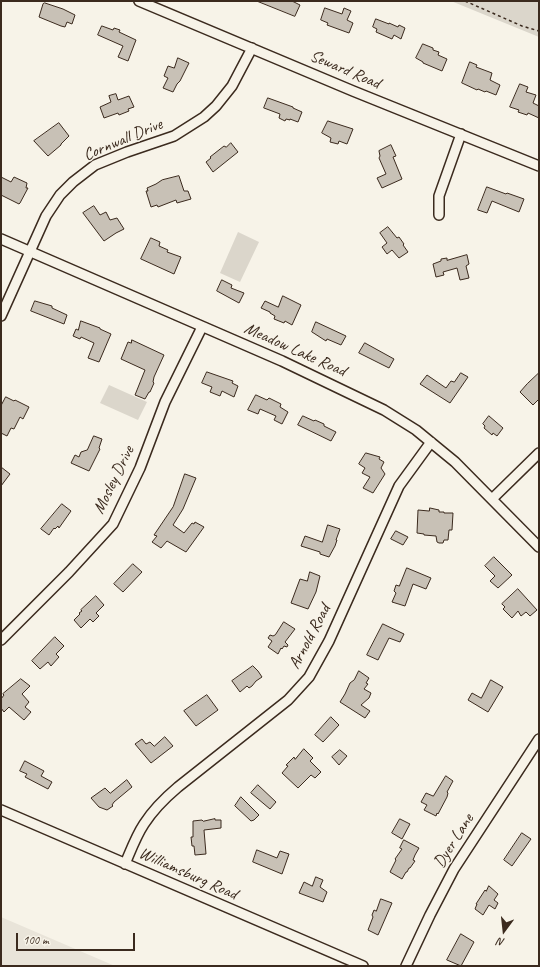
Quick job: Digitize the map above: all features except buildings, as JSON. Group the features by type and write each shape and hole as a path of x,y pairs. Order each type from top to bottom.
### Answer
{"street":[{"name":"Seward Road","path":"140,1 347,88 539,166"},
{"name":"Cornwall Drive","path":"1,316 46,216 60,195 73,182 95,165 174,136 204,117 216,106 232,86 252,48"},
{"path":"439,215 439,196 461,134"},
{"name":"Meadow Lake Road","path":"1,239 282,361 384,410 416,430 455,462 539,547"},
{"name":"Mosley Drive","path":"1,640 69,572 112,524 140,468 165,402 202,327"},
{"name":"Arnold Road","path":"125,864 143,826 164,799 288,700 309,677 328,641 399,486 431,442"},
{"path":"492,499 539,453"},
{"name":"Dyer Lane","path":"406,966 454,869 539,739"},
{"name":"Williamsburg Road","path":"1,810 363,966"}],"path":[{"path":"464,1 522,26 539,31"}],"shaded area":[{"path":"451,1 539,1 539,37"},
{"path":"238,232 259,242 240,282 220,273"},
{"path":"109,385 147,402 138,420 100,403"},
{"path":"1,917 115,966 1,966"}]}
